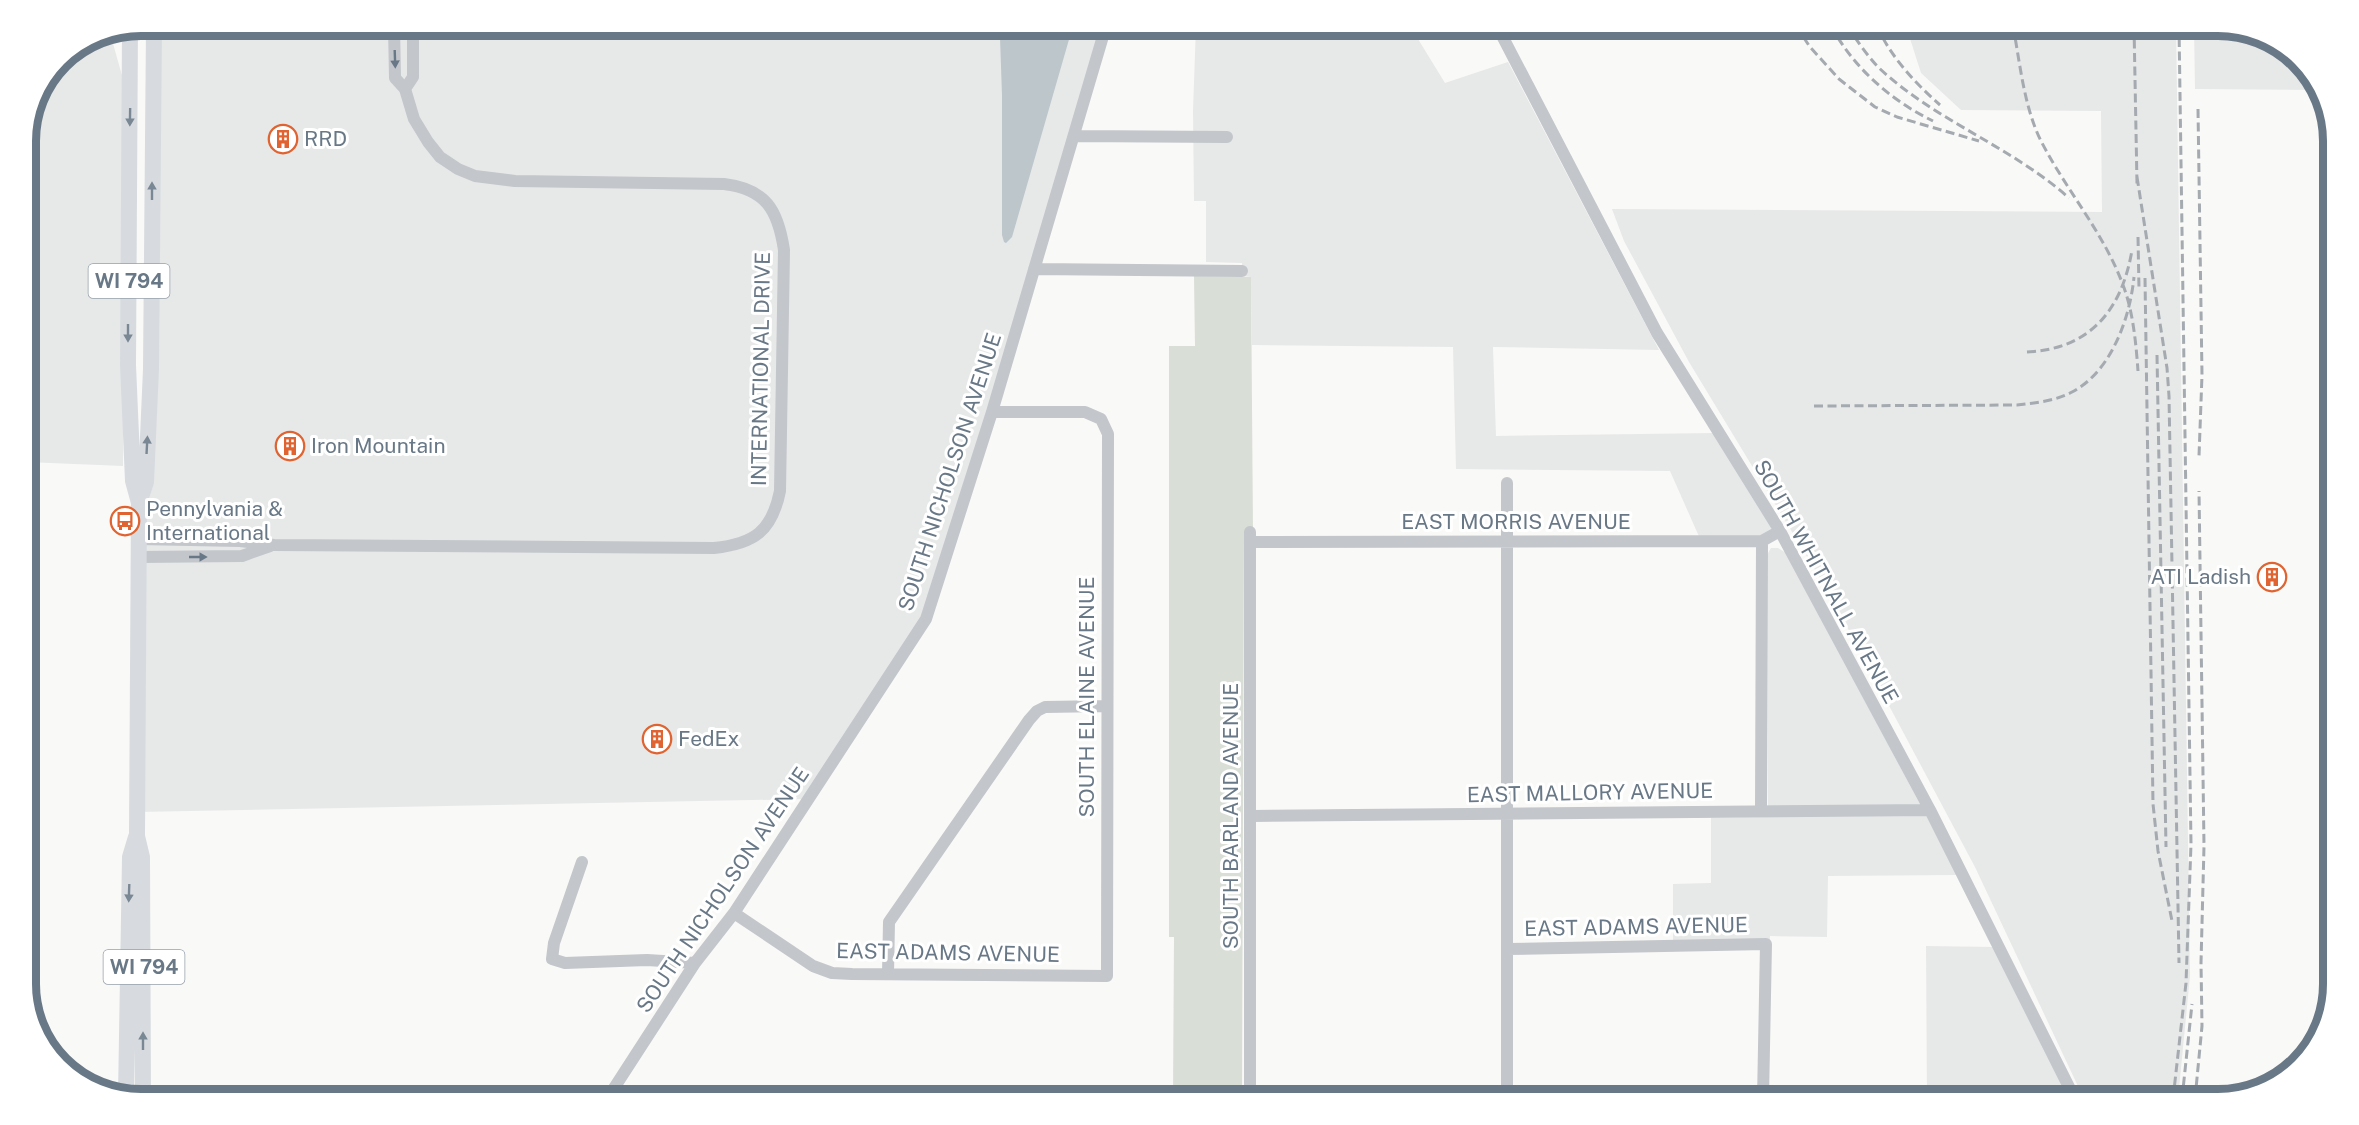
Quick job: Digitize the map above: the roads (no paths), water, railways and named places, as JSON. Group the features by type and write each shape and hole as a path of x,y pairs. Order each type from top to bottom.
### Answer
{"main road":[{"name":"WI 794","path":"139,503 146,482 151,369 154,36"},
{"name":"WI 794","path":"125,37 130,58 128,382 133,481 139,503 137,836 143,868 143,1089"},
{"path":"130,37 130,58"},
{"name":"WI 794","path":"126,1088 130,857 137,836"}],"street":[{"name":"INTERNATIONAL DRIVE","path":"139,539 240,541 274,545 714,548 741,544 754,537 764,529 776,510 780,491 784,250 782,232 776,215 763,197 750,189 724,184 515,181 475,176 458,169 440,157 414,119 405,89 395,78 394,36"},
{"path":"405,89 413,78 413,36"},
{"name":"SOUTH NICHOLSON AVENUE","path":"614,1089 695,963 734,913 926,619 992,412 1103,36"},
{"name":"SOUTH WHITNALL AVENUE","path":"1502,36 1657,333 1780,531 1930,810 2070,1089"},
{"path":"1074,136 1227,137"},
{"path":"1034,269 1242,271"},
{"name":"SOUTH ELAINE AVENUE","path":"992,412 1086,412 1101,419 1108,434 1107,976"},
{"path":"1507,483 1507,1089"},
{"name":"EAST MORRIS AVENUE","path":"1250,537 1507,542 1762,541 1780,531"},
{"name":"SOUTH BARLAND AVENUE","path":"1250,537 1252,816 1250,1089"},
{"path":"1761,811 1762,541"},
{"name":"INTERNATIONAL DRIVE","path":"139,557 242,556 274,545"},
{"path":"888,974 889,922 1029,720 1045,706 1106,706"},
{"name":"EAST MALLORY AVENUE","path":"1252,816 1930,810"},
{"path":"582,862 554,944 552,959 565,963 647,960 695,963"},
{"name":"EAST ADAMS AVENUE","path":"734,913 813,966 832,972 1107,976"},
{"name":"EAST ADAMS AVENUE","path":"1507,949 1766,944 1763,1089"}],"railway":[{"path":"1803,36 1839,79 1875,107 1897,117 1979,141"},
{"path":"1837,36 1851,56 1874,81 1902,103 1933,121"},
{"path":"1854,36 1877,66 1899,85 1947,118 2022,163 2069,198"},
{"path":"1882,36 1904,68 1940,105"},
{"path":"2015,36 2023,85 2035,128 2051,159 2106,247 2123,285 2132,316 2138,371"},
{"path":"2134,36 2137,184"},
{"path":"2174,1089 2186,983 2191,844 2179,36"},
{"path":"2198,109 2202,375 2199,456"},
{"path":"2137,177 2167,368 2169,396 2179,963"},
{"path":"2138,237 2139,289"},
{"path":"2027,352 2069,343 2085,334 2099,322 2111,308 2120,291 2132,250"},
{"path":"1814,406 2017,405 2059,398 2086,383 2108,358 2123,326 2134,277"},
{"path":"2145,278 2153,804 2158,851 2172,921"},
{"path":"2157,355 2166,847"},
{"path":"2196,1089 2202,1026 2204,846 2199,491"},
{"path":"2183,1089 2192,1004"}],"place":[{"name":"RRD","path":"283,139"},
{"name":"Iron Mountain","path":"290,446"},
{"name":"Pennylvania & International","path":"125,521"},
{"name":"ATI Ladish","path":"2272,577"},
{"name":"FedEx","path":"657,739"}]}
